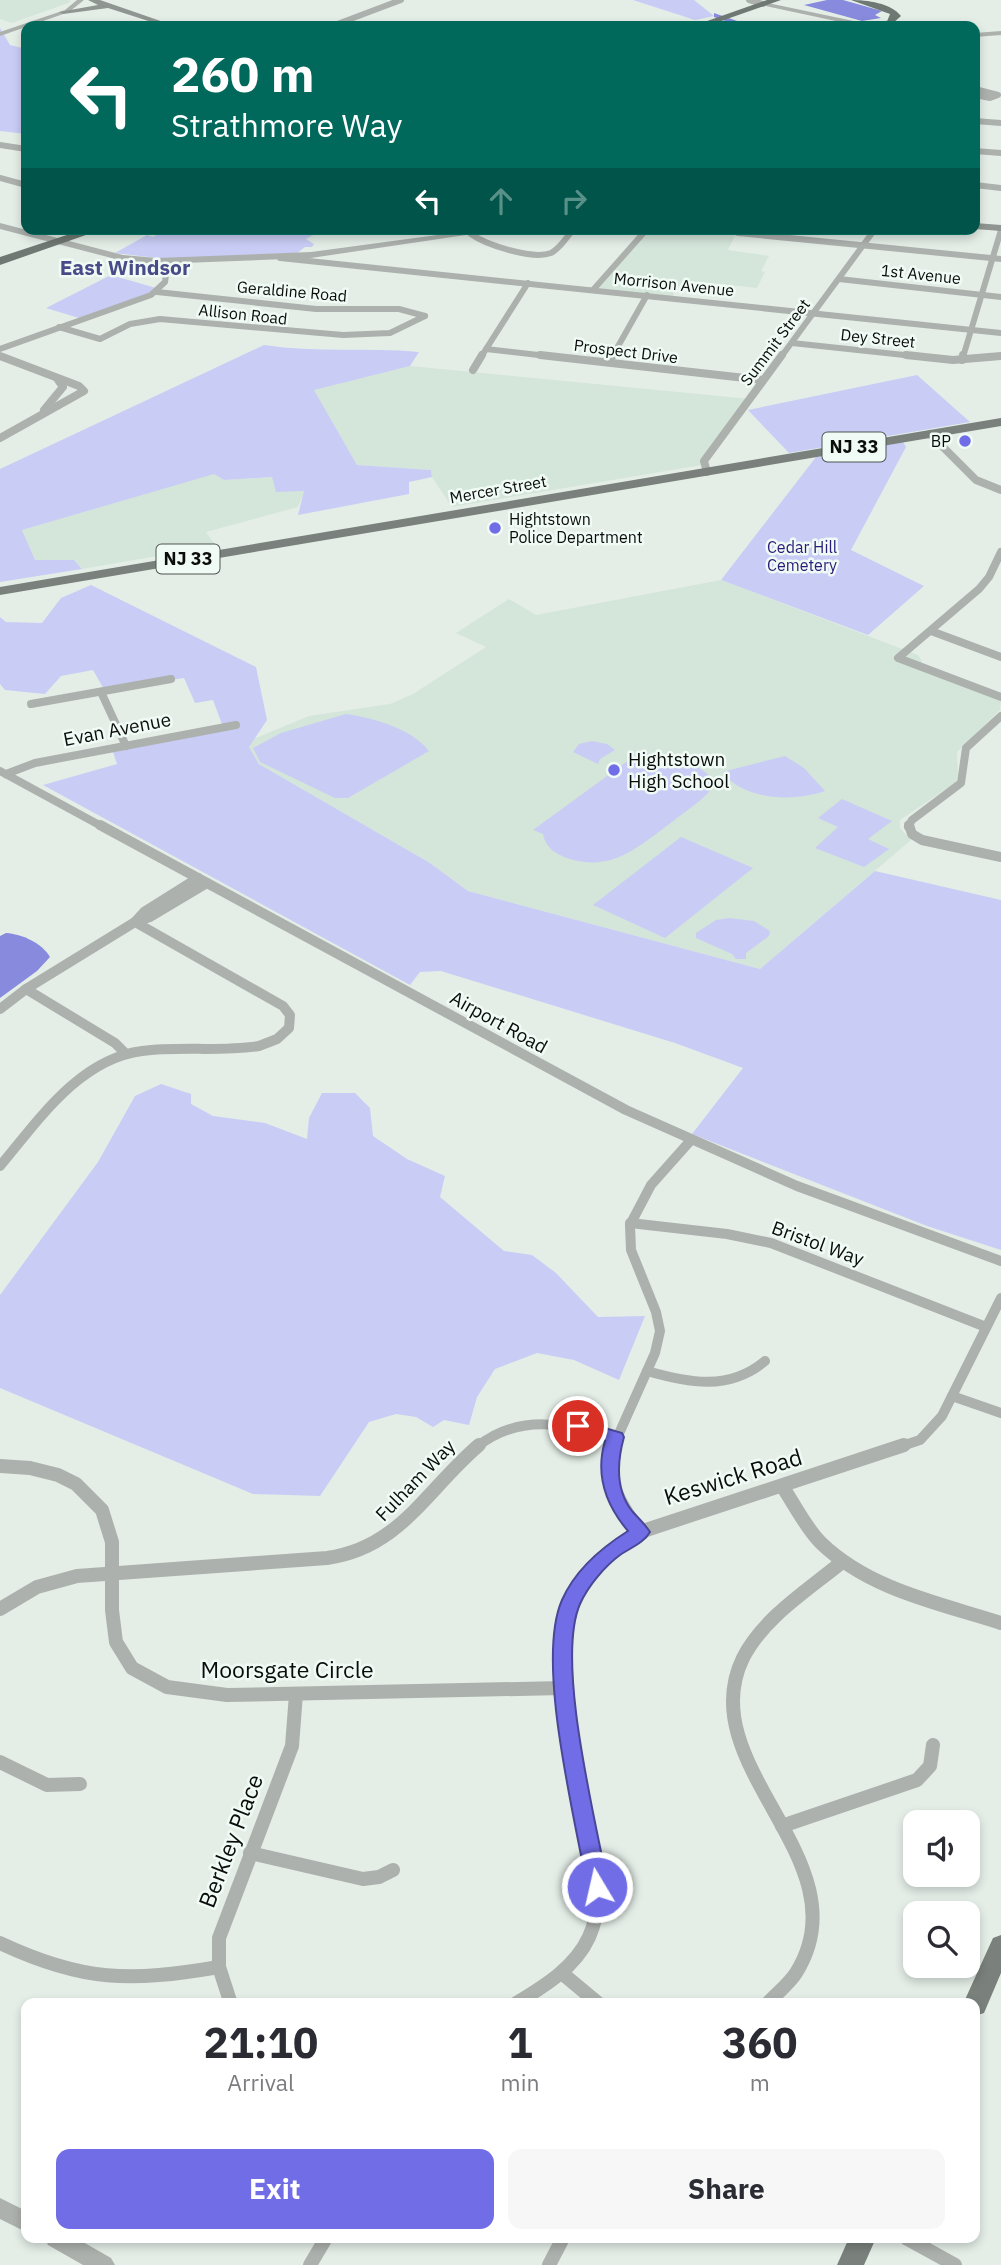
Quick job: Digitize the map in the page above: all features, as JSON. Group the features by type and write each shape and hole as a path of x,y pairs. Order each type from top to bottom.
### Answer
{"highway":[{"path":"725,20 791,0"},
{"path":"856,0 893,12 896,16 890,21"},
{"path":"0,261 66,235"},
{"path":"0,255 76,235"}],"main road":[{"path":"92,0 154,21"},
{"path":"63,12 93,6 117,9"},
{"path":"980,227 1001,229"},
{"name":"Mercer Street","path":"0,591 1001,422"},
{"path":"978,1998 1001,1946"},
{"path":"850,2265 861,2243"}],"street":[{"path":"37,21 63,12 81,0"},
{"path":"346,21 401,0"},
{"path":"749,0 846,21"},
{"path":"771,4 834,21"},
{"path":"338,21 388,6"},
{"path":"0,34 21,27"},
{"path":"980,35 1001,33"},
{"path":"980,90 998,95 990,98 980,96"},
{"path":"980,121 1001,123"},
{"path":"0,145 21,148"},
{"path":"980,151 1001,153"},
{"path":"0,178 21,184"},
{"path":"980,186 1001,188"},
{"path":"0,226 21,232"},
{"path":"962,360 982,295 997,259 1001,229"},
{"path":"32,235 123,258 168,261 326,253 463,235"},
{"path":"473,235 488,244 542,254 554,251 569,235"},
{"path":"593,290 642,235"},
{"path":"781,235 997,259"},
{"name":"Summit Street","path":"707,472 704,461 871,235"},
{"name":"Morrison Avenue","path":"326,253 332,260 344,263"},
{"name":"Morrison Avenue","path":"275,257 1001,333"},
{"path":"0,349 157,292 165,282 168,261"},
{"name":"1st Avenue","path":"839,279 1001,296"},
{"path":"473,370 528,283"},
{"name":"Geraldine Road","path":"157,292 316,309 399,309 425,316"},
{"path":"609,362 647,295"},
{"name":"Allison Road","path":"60,327 89,338 100,339 137,322 170,320 293,333 362,335 396,331 425,316"},
{"name":"Dey Street","path":"792,343 962,360 1001,356"},
{"name":"Prospect Drive","path":"486,349 764,380"},
{"path":"0,356 81,387 83,394 37,416 0,438"},
{"path":"37,416 63,387 57,379"},
{"path":"930,434 975,480 1001,490"},
{"path":"1001,552 989,577 979,589 898,658 1001,697"},
{"path":"930,631 1001,657"},
{"path":"32,704 171,678"},
{"path":"101,692 126,746"},
{"path":"1001,716 967,747 964,775 959,785 912,820 908,827 912,834 922,839 1001,857"},
{"name":"Evan Avenue","path":"3,772 35,763 236,725"},
{"path":"991,725 1001,729"},
{"name":"Airport Road","path":"3,772 542,1066 691,1140 853,1208 1001,1261"},
{"path":"0,1009 26,989 135,922 150,917 202,880"},
{"path":"0,1166 83,1077 126,1054 163,1048 257,1048 280,1038 291,1023 289,1012 281,1004 135,922"},
{"path":"26,989 115,1043 126,1054"},
{"path":"640,1532 623,1513 612,1489 609,1460 615,1437 659,1343 660,1325 632,1252 630,1223 636,1206 691,1140"},
{"name":"Bristol Way","path":"630,1223 741,1236 778,1245 986,1327"},
{"name":"Keswick Road","path":"524,1998 563,1973 585,1944 598,1900 563,1688 561,1645 571,1601 603,1558 640,1532 920,1440 936,1425 1001,1298"},
{"path":"647,1371 686,1381 712,1383 748,1374 765,1361"},
{"path":"951,1396 1001,1413"},
{"name":"Fulham Way","path":"0,1609 43,1583 71,1575 348,1554 394,1533 464,1455 495,1434 519,1426 551,1423 573,1425 615,1437"},
{"name":"Moorsgate Circle","path":"0,1466 28,1467 53,1473 89,1493 102,1508 112,1529 112,1629 126,1660 142,1674 164,1686 193,1693 296,1694 563,1688"},
{"path":"782,1486 811,1532 842,1562 885,1584 1001,1623"},
{"path":"773,1998 799,1967 809,1946 814,1921 813,1905 805,1872 736,1737 731,1720 730,1687 739,1661 758,1634 842,1562"},
{"name":"Berkley Place","path":"229,1998 219,1967 222,1929 294,1738 296,1694"},
{"path":"782,1826 917,1780 930,1766 933,1745"},
{"path":"0,1762 53,1786 80,1784"},
{"path":"250,1853 363,1879 379,1878 393,1870"},
{"path":"0,1944 51,1967 104,1979 142,1979 219,1967"},
{"path":"563,1973 592,1998"},
{"path":"0,2208 21,2219"},
{"path":"64,2243 104,2265"},
{"path":"310,2265 323,2243"},
{"path":"549,2265 560,2243"},
{"path":"915,2243 955,2265"}],"shaded area":[{"path":"0,0 71,2 12,23 0,19"},
{"path":"644,235 735,235 728,250 769,256 761,271 765,272 757,288 683,280 672,297 599,288"},
{"path":"410,366 750,399 702,465 452,507 432,477 431,470 357,465 313,389"},
{"path":"214,473 224,480 272,477 305,490 298,507 206,532 216,546 82,569 74,560 35,560 22,530"},
{"name":"Hightstown High School","path":"721,580 918,655 922,662 915,668 1001,700 1000,710 957,752 958,777 955,783 900,820 900,828 911,840 760,969 468,891 430,863 259,764 249,747 251,740 309,716 390,704 413,694 486,647 456,633 509,599 536,615"}],"green space":[{"path":"633,0 694,0 714,16 695,20"},
{"path":"0,28 10,45 21,48 21,133 0,131"},
{"path":"147,235 313,235 306,239 314,244 296,254 166,259 115,253"},
{"path":"111,275 156,288 150,293 79,318 46,308"},
{"path":"264,345 303,349 419,352 410,366 314,390 357,465 431,470 432,477 409,482 409,494 298,515 304,491 276,492 272,477 224,480 214,474 22,530 35,560 74,560 82,569 0,582 0,469"},
{"path":"917,375 970,422 789,453 748,410"},
{"name":"Cedar Hill Cemetery","path":"903,442 906,447 851,550 924,586 868,635 721,580 816,457"},
{"path":"91,585 256,667 267,720 249,747 259,764 430,863 468,891 760,969 875,871 1001,900 1001,1250 927,1226 692,1134 743,1068 675,1043 441,971 420,972 410,985 43,785 117,764 112,749 223,727 213,700 195,703 184,678 105,691 93,670 61,676 45,694 5,690 0,684 0,617 6,622 42,623 61,598"},
{"path":"346,714 379,721 402,730 429,751 348,798 335,798 260,762 253,748 281,733"},
{"path":"592,741 607,744 615,750 600,759 598,764 573,752 579,744"},
{"path":"640,752 685,759 708,774 710,791 647,841 622,856 609,860 580,861 564,857 550,848 543,834 533,830"},
{"path":"785,756 804,768 825,791 799,797 756,794 732,782 722,772"},
{"path":"842,799 892,821 868,839 889,849 864,867 815,848 838,827 818,818"},
{"path":"681,837 753,868 665,938 593,905"},
{"path":"729,918 754,921 770,931 769,936 746,953 746,959 736,959 732,954 696,938 696,933 716,920"},
{"path":"161,1084 191,1094 191,1104 213,1116 265,1123 307,1139 309,1118 322,1093 355,1093 370,1108 373,1136 407,1159 445,1176 440,1197 504,1251 532,1255 556,1273 598,1317 645,1316 619,1380 574,1360 537,1353 495,1369 477,1397 469,1425 444,1420 433,1427 416,1417 396,1414 369,1422 320,1496 253,1494 0,1388 0,1295 98,1162 135,1096"}],"water":[{"path":"843,0 882,11 875,15 881,18 862,21 804,5"},
{"path":"6,933 31,940 42,947 50,957 37,971 0,998 0,936"}],"waterway":[{"path":"717,15 734,21"}],"place":[{"name":"BP","path":"965,441"},
{"name":"Hightstown Police Department","path":"495,528"},
{"name":"Hightstown High School","path":"614,770"}],"district":[{"name":"East Windsor","path":"125,268"}],"route":[{"path":"578,1426 615,1437 608,1474 623,1513 640,1532 603,1558 588,1574 571,1601 562,1634 560,1654 563,1688 597,1887"}]}
